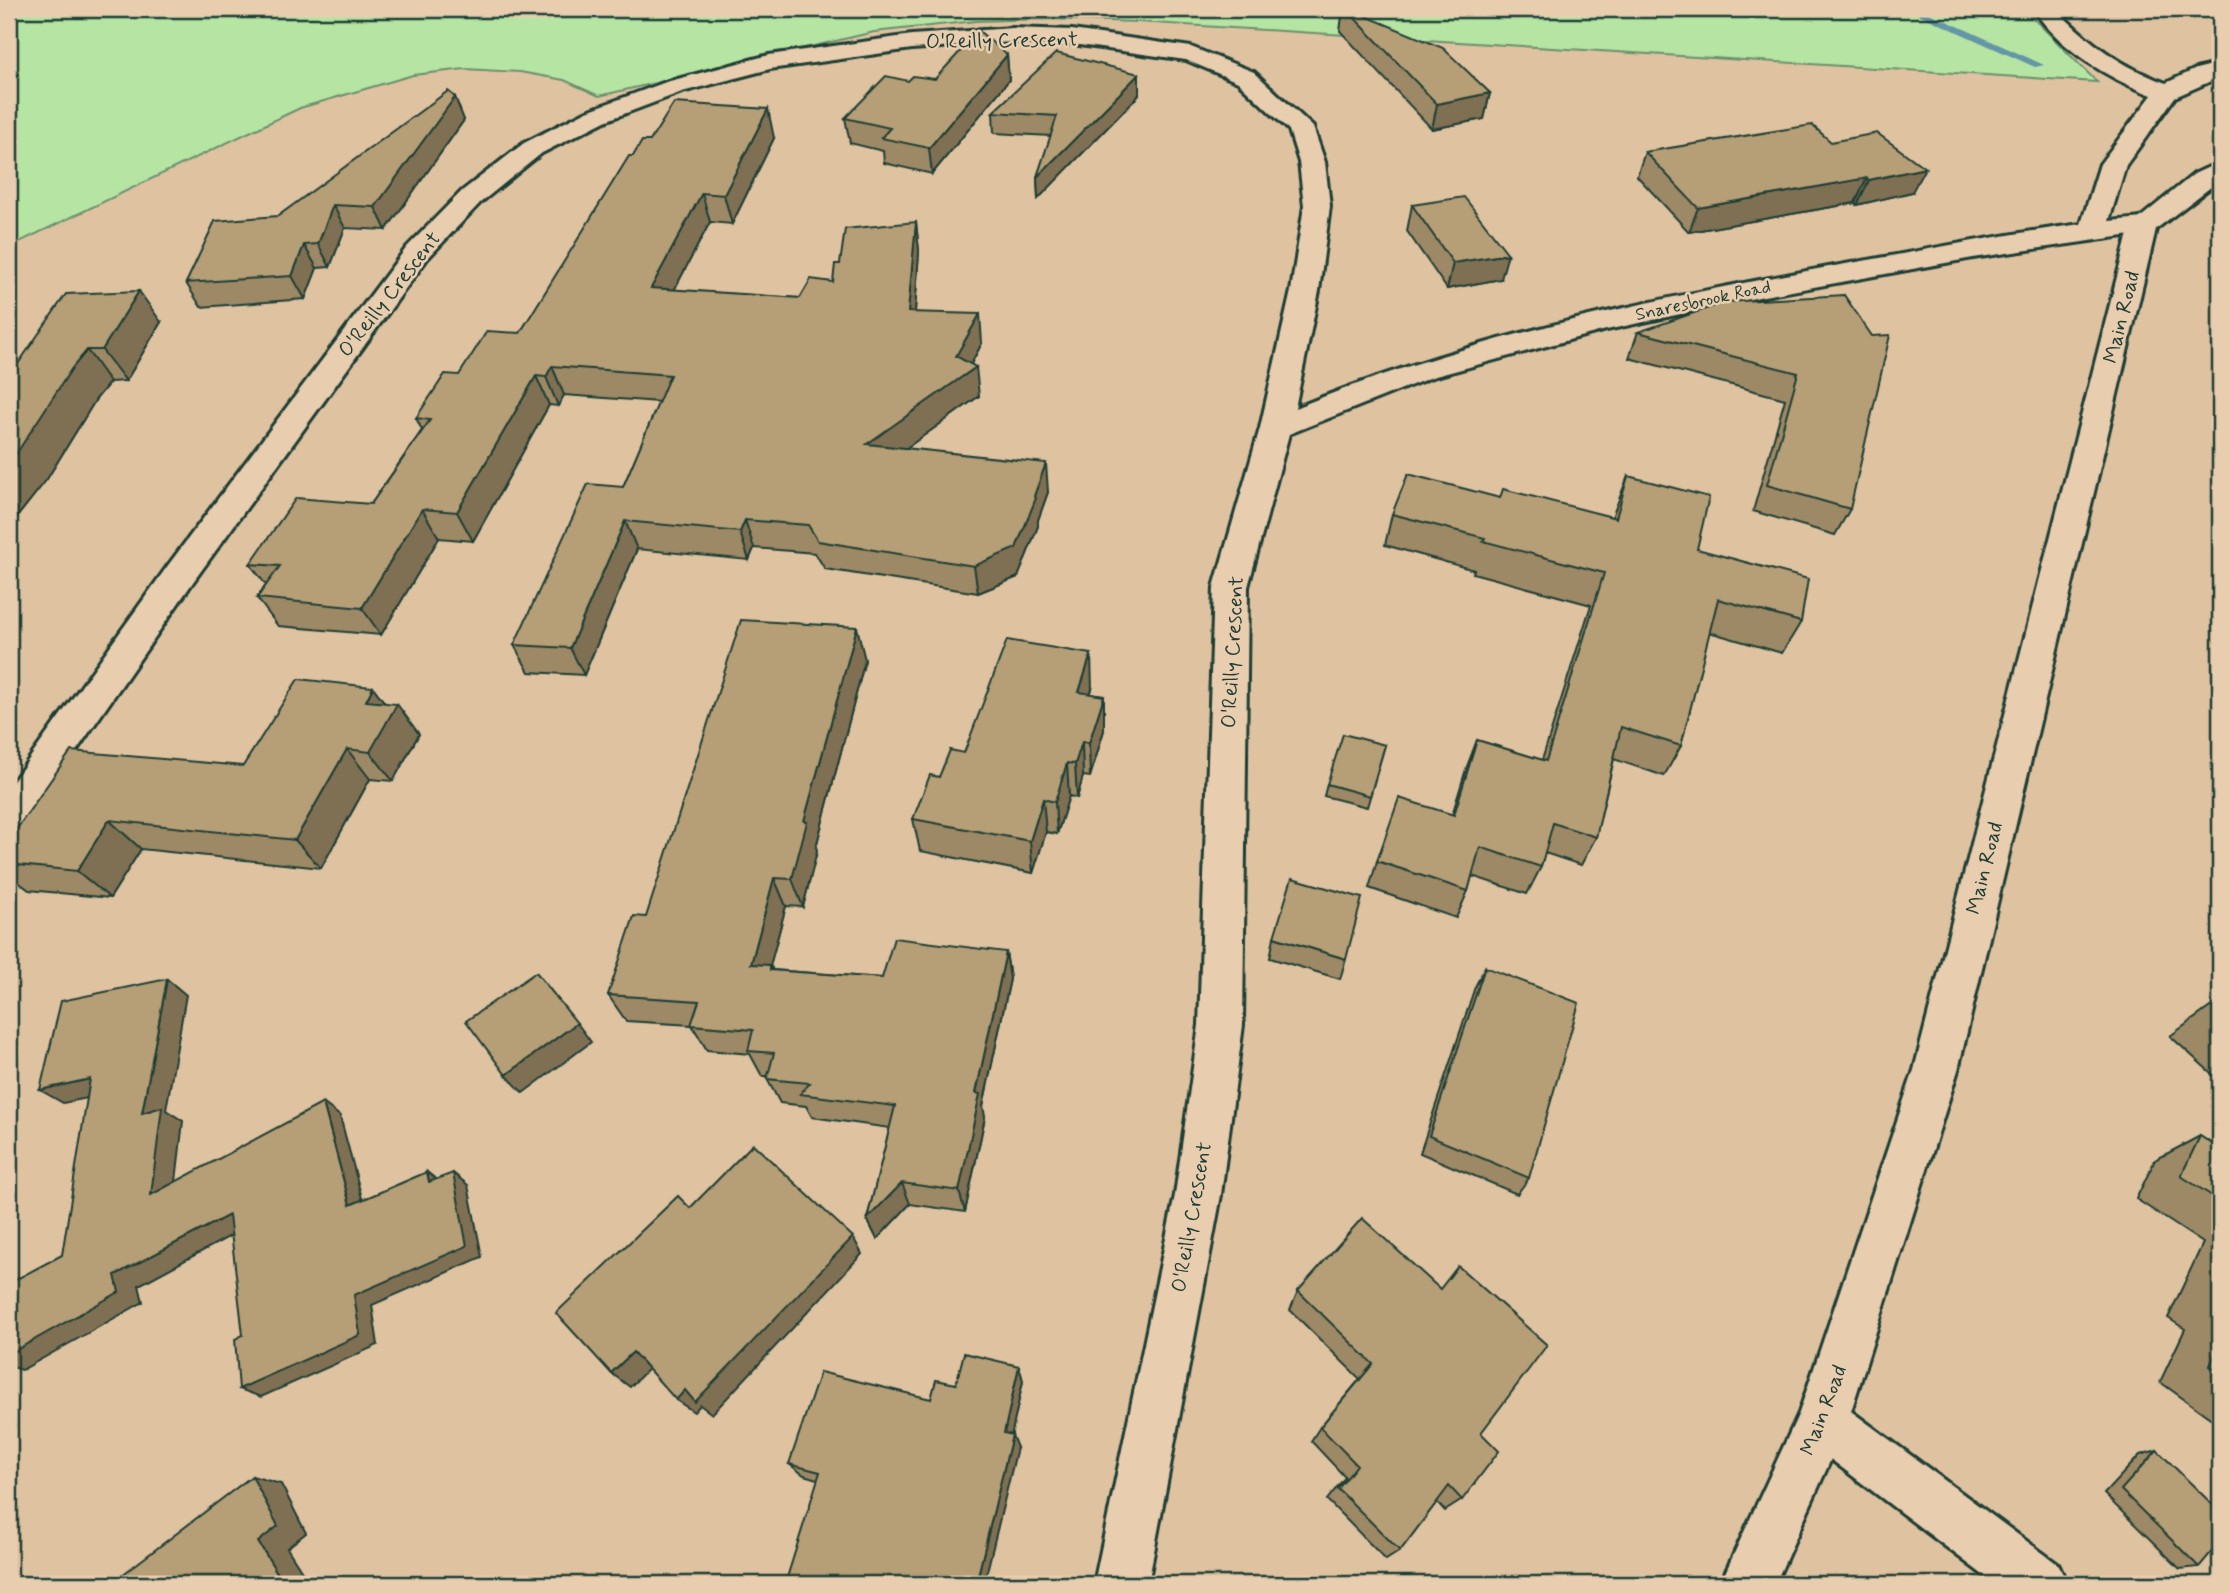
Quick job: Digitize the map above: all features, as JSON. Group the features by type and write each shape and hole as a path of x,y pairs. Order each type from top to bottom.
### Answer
{"street":[{"path":"2044,9 2105,65 2130,79 2167,92"},
{"name":"O'Reilly Crescent","path":"9,817 181,573 417,253 471,197 533,148 596,116 674,87 769,62 912,42 1012,35 1072,37 1191,54 1246,77 1301,127 1312,162 1317,206 1305,292 1275,428 1231,587 1221,1025 1198,1195 1121,1584"},
{"path":"2093,229 2113,164 2167,92 2204,74 2220,71"},
{"path":"2143,226 2203,179 2220,170"},
{"name":"Snaresbrook Road","path":"1275,428 1358,393 1442,364 1611,319 1772,286 2093,229 2143,226"},
{"name":"Main Road","path":"1747,1584 1822,1421 1936,1070 2143,226"},
{"path":"1822,1421 2040,1584"}],"green space":[{"path":"9,9 2024,9 2097,82 1138,22 1047,19 976,21 874,32 599,96 564,80 520,72 465,69 413,75 300,108 9,247"}],"building":[{"path":"1346,9 1443,48 1490,93 1437,104"},
{"path":"979,31 1007,55 929,148 881,138 890,128 845,118 886,76 908,81 913,76 935,79"},
{"path":"1056,53 1139,74 1037,177 1057,116 993,112"},
{"path":"448,91 455,97 375,207 333,205 318,244 304,245 292,276 186,283 215,221 278,216"},
{"path":"674,103 768,109 724,195 702,193 651,288 800,298 811,279 833,282 835,264 840,264 845,229 916,222 908,312 980,314 956,356 976,367 867,444 1046,463 1034,496 1036,498 1016,548 974,566 818,541 808,525 745,520 740,532 625,521 570,648 514,645 588,484 623,487 670,375 552,366 546,377 536,376 457,512 422,509 362,608 257,598 280,566 250,564 296,498 371,504 430,420 416,418 445,374 459,375 487,331 520,333 629,156 633,156 642,141 650,141"},
{"path":"1812,125 1831,142 1877,133 1925,168 1698,208 1645,152"},
{"path":"1464,197 1508,254 1453,263 1412,205"},
{"path":"139,291 102,350 87,350 72,368 9,462 9,377 66,294"},
{"path":"1844,295 1872,336 1890,335 1850,509 1767,485 1798,373 1638,332 1726,302"},
{"path":"1408,474 1500,498 1503,489 1616,518 1628,476 1709,497 1697,549 1808,579 1801,622 1718,599 1681,746 1621,727 1596,837 1553,823 1541,867 1480,847 1468,891 1377,861 1399,798 1454,815 1477,740 1546,761 1604,573 1392,514"},
{"path":"741,620 857,627 804,821 807,822 792,879 774,878 751,964 770,965 770,970 882,978 894,938 1006,952 976,1093 980,1094 959,1191 902,1183 867,1219 895,1106 800,1094 810,1083 767,1079 774,1053 748,1051 753,1030 691,1025 699,1001 608,995 634,916 646,917"},
{"path":"1007,640 1091,654 1079,692 1104,696 1089,743 1082,742 1075,764 1067,763 1055,802 1043,799 1030,841 913,819 930,775 939,777 950,750 964,753"},
{"path":"298,679 373,687 366,701 397,704 370,752 347,749 295,840 109,820 77,871 9,864 9,840 71,751 243,766"},
{"path":"1343,734 1385,745 1370,796 1327,784"},
{"path":"1292,878 1362,898 1346,959 1274,937"},
{"path":"1485,967 1579,1003 1529,1178 1429,1136"},
{"path":"536,972 577,1023 506,1075 466,1021"},
{"path":"167,979 142,1113 162,1107 151,1195 323,1103 350,1205 427,1172 429,1182 453,1173 467,1246 354,1295 360,1335 239,1389 235,1339 243,1335 229,1215 115,1275 119,1292 9,1354 9,1283 62,1255 90,1079 40,1090 61,1001"},
{"path":"2220,1003 2220,1014 2213,1008"},
{"path":"2200,1136 2220,1149 2220,1201 2181,1176"},
{"path":"753,1144 853,1237 695,1402 685,1390 676,1400 633,1352 611,1373 556,1313 678,1196 690,1208"},
{"path":"1362,1218 1440,1289 1458,1266 1547,1345 1481,1433 1499,1451 1462,1500 1449,1486 1400,1551 1338,1489 1357,1465 1320,1427 1373,1364 1298,1291"},
{"path":"2220,1343 2220,1373 2210,1366"},
{"path":"964,1353 1019,1366 1004,1433 1012,1435 976,1584 785,1584 820,1472 789,1464 820,1372 931,1399 936,1380 956,1384"},
{"path":"2157,1450 2220,1512 2220,1542 2199,1567 2121,1490"},
{"path":"252,1476 278,1526 258,1542 284,1584 126,1584 122,1575"}],"waterway":[{"path":"1912,9 2039,65"}]}
